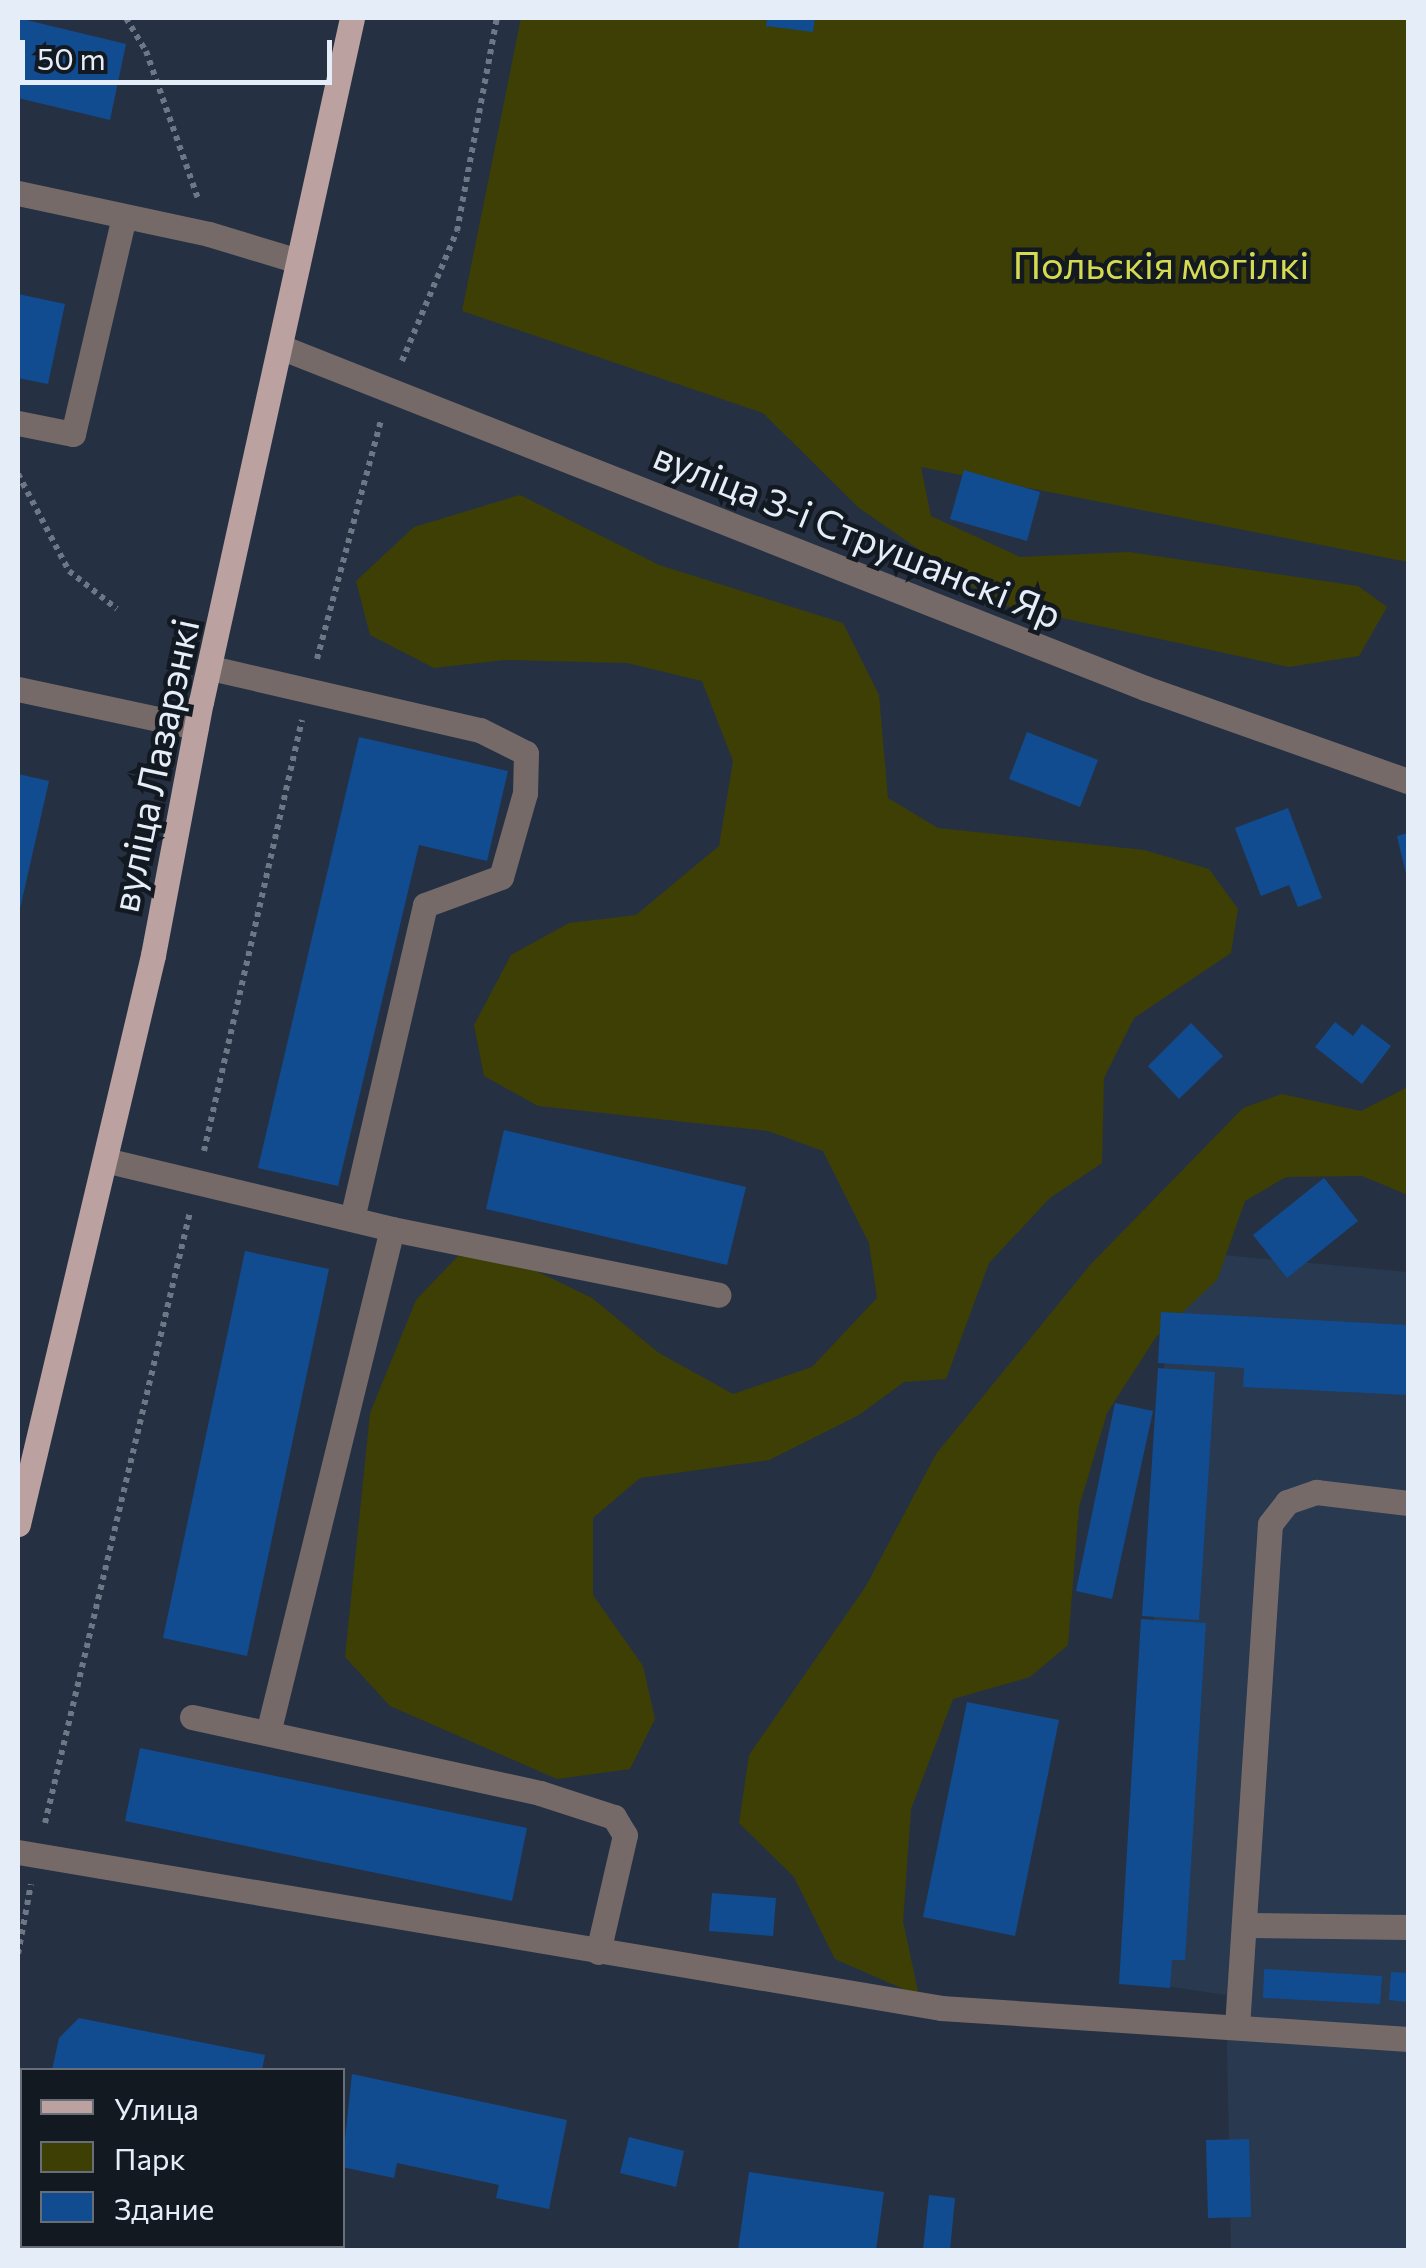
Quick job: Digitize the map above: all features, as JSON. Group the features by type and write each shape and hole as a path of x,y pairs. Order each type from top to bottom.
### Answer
{"main road":[{"name":"вуліца Лазарэнкі","path":"18,1524 153,955 196,727 283,348 298,261 352,18"}],"street":[{"path":"18,192 210,234 298,261"},
{"path":"18,423 73,434 124,217"},
{"name":"вуліца 3-і Струшанскі Яр","path":"283,348 330,362 388,394 1286,742 1408,782"},
{"path":"211,668 480,730 526,753 526,793 501,877 425,905 352,1219"},
{"path":"18,689 196,727"},
{"path":"105,1160 392,1228 718,1296"},
{"path":"268,1734 392,1228"},
{"path":"1237,2027 1270,1524 1287,1502 1316,1492 1408,1502"},
{"path":"192,1717 540,1793 614,1817 625,1834 598,1952"},
{"path":"27,1854 941,2008 1408,2039"},
{"path":"1246,1925 1408,1926"}],"path":[{"path":"126,18 146,51 210,234"},
{"path":"18,1954 27,1854 196,1184 309,688 388,394 458,230 497,18"},
{"path":"18,474 69,571 117,609"}],"shaded area":[{"path":"1169,1250 1408,1272 1408,2250 1231,2250 1226,1995 1139,1982"}],"green space":[{"name":"Польскія могілкі","path":"521,18 1408,18 1408,562 921,467 931,516 1020,557 1129,552 1358,586 1387,607 1359,656 1289,667 998,604 859,508 763,413 462,311"},
{"path":"520,495 659,565 843,623 879,695 888,798 938,828 1144,850 1209,869 1238,909 1231,953 1134,1018 1104,1078 1102,1163 1050,1198 989,1263 946,1379 904,1382 859,1415 769,1460 640,1478 593,1518 593,1595 643,1666 655,1719 630,1769 557,1779 390,1706 345,1657 370,1413 416,1300 458,1256 520,1263 592,1298 659,1353 733,1394 812,1367 877,1298 869,1243 823,1151 768,1131 538,1106 484,1076 474,1025 511,955 569,923 636,915 719,846 733,761 702,681 627,663 504,660 434,668 370,635 356,581 414,527"},
{"path":"1408,1087 1408,1195 1362,1176 1286,1177 1245,1201 1217,1280 1156,1337 1107,1413 1079,1507 1068,1645 1030,1677 953,1699 911,1809 903,1921 919,1996 835,1959 794,1877 739,1823 749,1755 866,1586 936,1454 1091,1264 1243,1108 1282,1094 1361,1111"}],"building":[{"path":"18,18 126,44 110,120 18,98"},
{"path":"767,18 815,18 813,32 766,26"},
{"path":"18,294 65,304 48,384 18,378"},
{"path":"964,470 1040,492 1027,541 950,519"},
{"path":"1027,732 1098,760 1080,807 1009,779"},
{"path":"359,737 508,771 487,861 419,845 338,1186 258,1168"},
{"path":"18,774 49,781 19,913 18,913"},
{"path":"1288,808 1322,898 1298,907 1289,885 1261,896 1235,828"},
{"path":"1408,833 1408,878 1407,878 1397,836"},
{"path":"1335,1022 1353,1036 1362,1024 1391,1046 1362,1084 1315,1047"},
{"path":"1191,1023 1223,1056 1179,1099 1148,1066"},
{"path":"504,1130 746,1187 727,1265 486,1209"},
{"path":"1324,1178 1358,1221 1287,1278 1253,1235"},
{"path":"245,1251 329,1269 247,1656 163,1638"},
{"path":"1161,1312 1408,1325 1408,1395 1243,1387 1244,1368 1158,1363"},
{"path":"1158,1368 1215,1372 1199,1620 1142,1616"},
{"path":"1115,1403 1153,1411 1112,1599 1076,1591"},
{"path":"1141,1619 1206,1623 1185,1960 1172,1960 1170,1988 1119,1984"},
{"path":"967,1702 1059,1720 1015,1936 923,1917"},
{"path":"140,1748 527,1828 512,1901 125,1821"},
{"path":"712,1893 776,1898 773,1936 709,1931"},
{"path":"1264,1969 1382,1976 1380,2004 1263,1998"},
{"path":"1391,1972 1408,1973 1408,2002 1389,2000"},
{"path":"79,2018 265,2055 262,2068 52,2068 59,2038"},
{"path":"352,2074 567,2120 549,2209 496,2198 499,2185 397,2163 394,2178 345,2168"},
{"path":"629,2137 684,2151 676,2187 620,2173"},
{"path":"1249,2139 1251,2217 1208,2218 1206,2140"},
{"path":"749,2172 884,2192 876,2250 738,2250"},
{"path":"929,2195 955,2198 950,2250 923,2250"}]}
